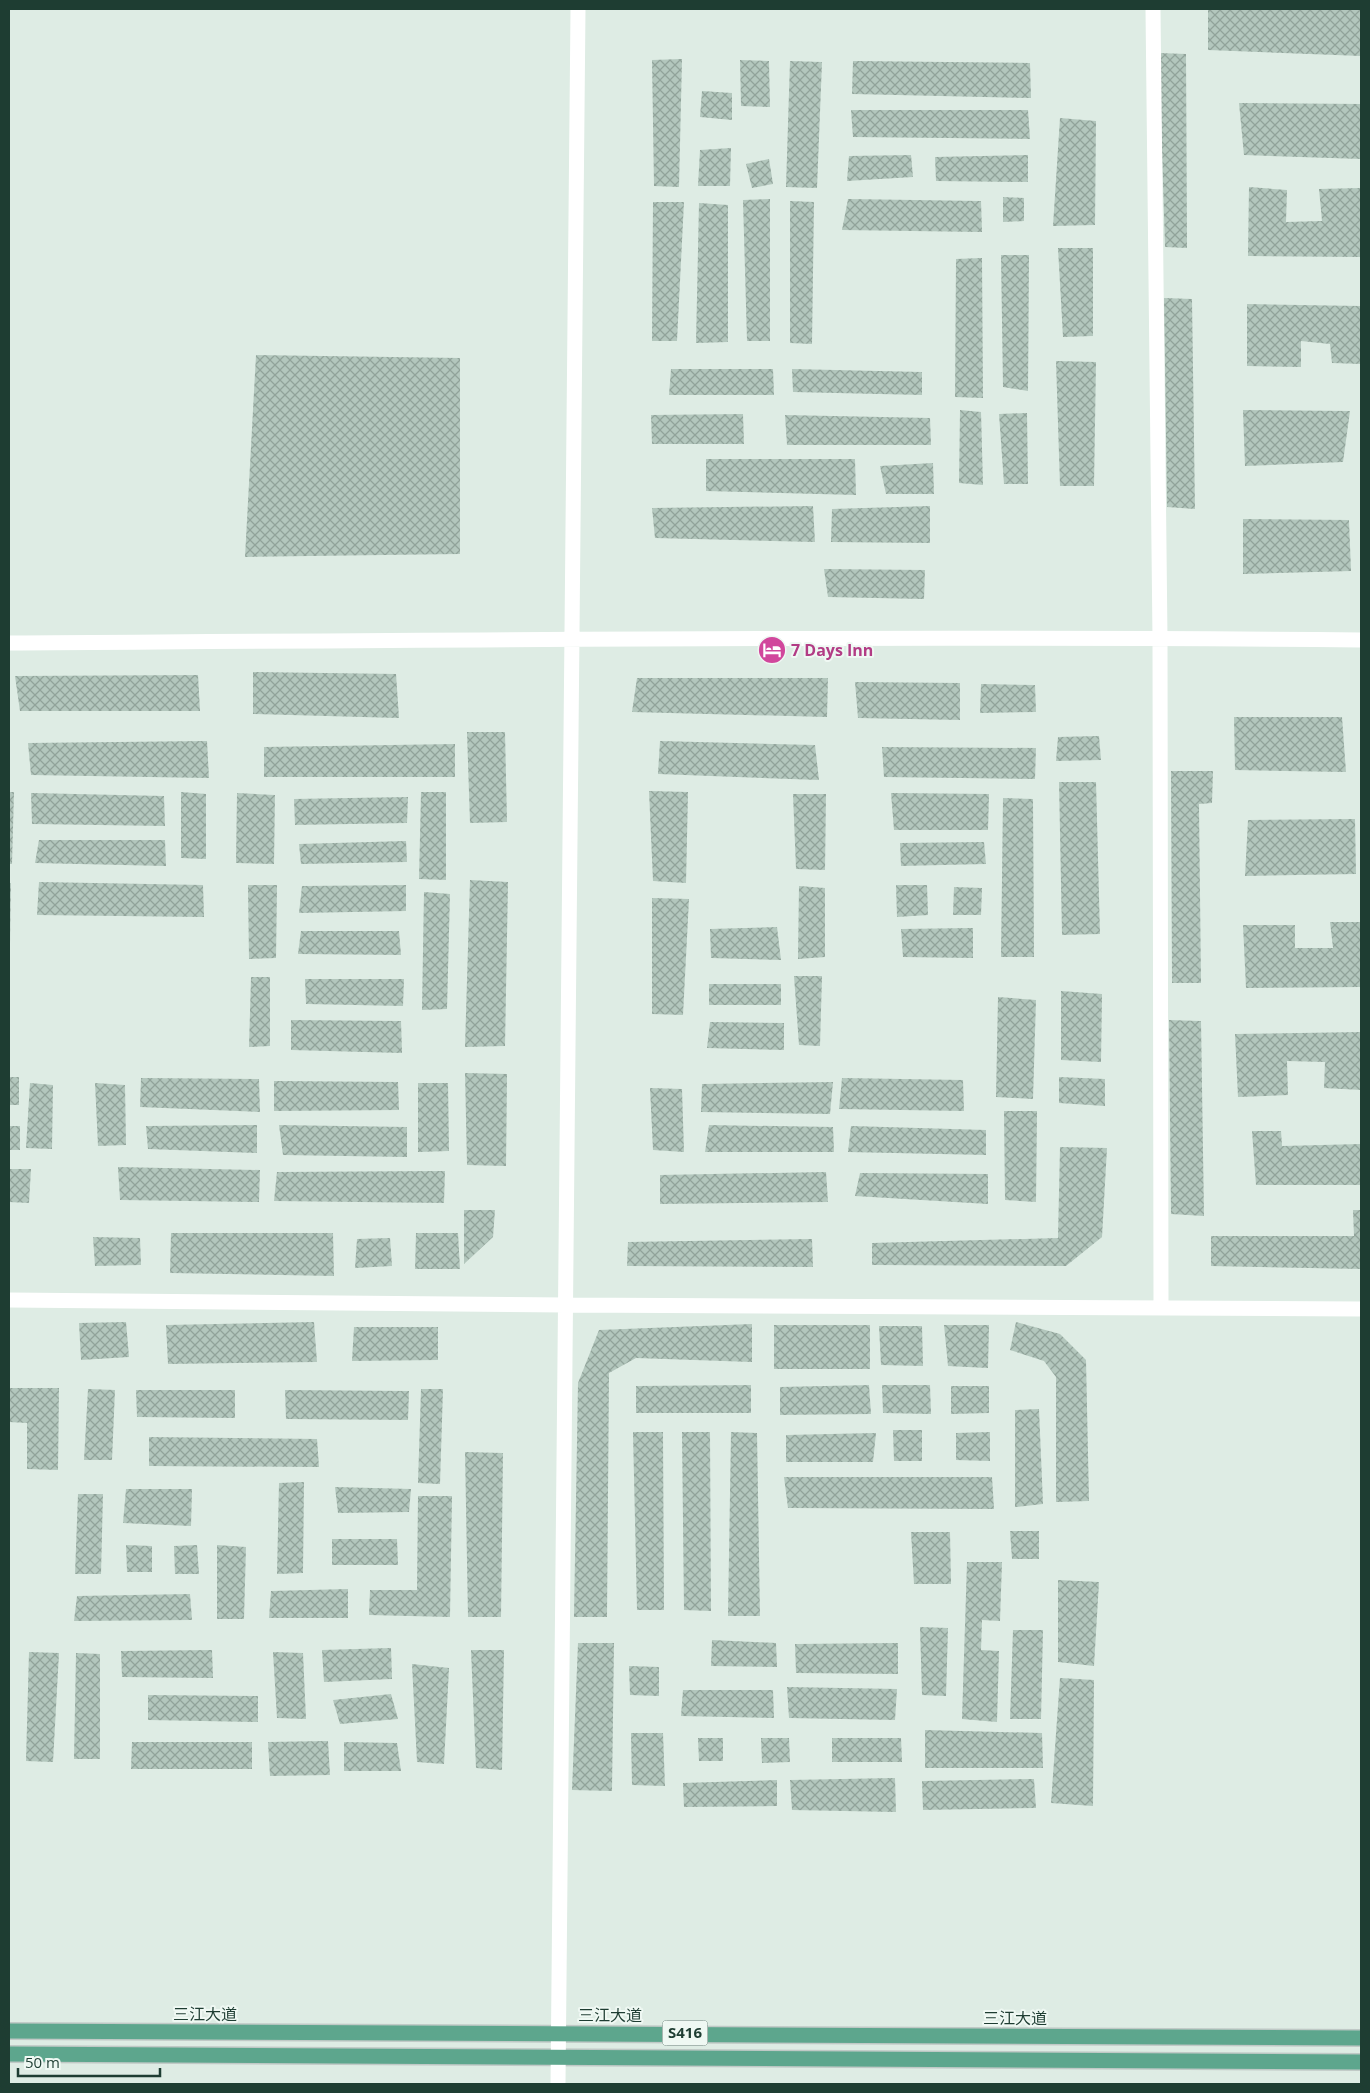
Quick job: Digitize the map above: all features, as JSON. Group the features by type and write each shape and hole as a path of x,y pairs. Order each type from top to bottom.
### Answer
{"main road":[{"name":"三江大道","path":"9,2031 1361,2038"},
{"name":"S416","path":"9,2054 1361,2062"}],"street":[{"path":"558,2084 578,9"},
{"path":"1153,9 1160,638 1161,1307"},
{"path":"9,643 572,639 1160,638 1361,640"},
{"path":"9,1300 1361,1309"}],"building":[{"path":"1208,9 1361,9 1361,56 1208,50"},
{"path":"1159,53 1186,54 1187,248 1165,247"},
{"path":"682,59 679,187 654,186 652,60"},
{"path":"740,60 769,61 770,107 741,106"},
{"path":"790,61 822,62 817,188 786,187"},
{"path":"853,61 1030,63 1031,98 852,94"},
{"path":"702,91 732,93 732,120 700,117"},
{"path":"1239,103 1361,104 1361,159 1244,155"},
{"path":"851,110 1028,110 1030,139 853,137"},
{"path":"1060,118 1096,121 1095,225 1053,226"},
{"path":"731,148 730,186 698,186 700,150"},
{"path":"911,155 913,177 847,181 849,156"},
{"path":"1028,155 1028,182 936,181 935,157"},
{"path":"769,159 773,184 752,188 746,164"},
{"path":"1249,187 1287,190 1286,222 1322,221 1319,189 1361,188 1361,257 1248,256"},
{"path":"1003,197 1024,198 1024,221 1003,222"},
{"path":"770,199 770,341 747,341 743,200"},
{"path":"848,199 981,201 982,232 842,230"},
{"path":"790,201 814,202 812,344 790,343"},
{"path":"653,202 684,202 677,341 652,341"},
{"path":"699,203 728,205 728,342 696,343"},
{"path":"1058,248 1093,248 1093,336 1063,337"},
{"path":"1001,255 1029,255 1028,391 1003,387"},
{"path":"982,258 983,398 955,397 956,259"},
{"path":"1164,298 1192,299 1195,509 1167,507"},
{"path":"1247,304 1361,306 1361,364 1332,363 1330,344 1301,341 1301,367 1247,366"},
{"path":"256,355 460,358 460,554 245,557"},
{"path":"1056,361 1096,362 1094,486 1060,486"},
{"path":"671,369 773,369 774,395 669,395"},
{"path":"792,369 922,372 922,395 793,392"},
{"path":"960,410 981,412 983,485 959,483"},
{"path":"1243,410 1350,411 1343,462 1245,466"},
{"path":"1027,413 1028,484 1004,484 999,414"},
{"path":"743,414 744,444 652,444 651,415"},
{"path":"785,415 930,418 931,445 787,445"},
{"path":"706,459 855,459 856,495 706,491"},
{"path":"933,463 934,494 886,494 880,466"},
{"path":"813,506 815,542 655,538 652,508"},
{"path":"930,506 930,543 831,542 832,509"},
{"path":"1243,519 1349,520 1351,571 1243,574"},
{"path":"824,569 925,570 924,599 828,597"},
{"path":"253,672 396,674 399,718 253,714"},
{"path":"198,675 200,711 20,711 15,676"},
{"path":"637,678 828,678 827,717 632,712"},
{"path":"855,682 960,683 960,720 858,718"},
{"path":"981,684 1035,685 1036,712 980,713"},
{"path":"1234,717 1342,717 1346,772 1235,770"},
{"path":"467,732 505,732 507,822 470,823"},
{"path":"1099,736 1101,760 1056,761 1058,737"},
{"path":"207,741 209,778 31,775 28,743"},
{"path":"660,741 815,745 819,780 658,774"},
{"path":"455,744 455,777 264,777 264,747"},
{"path":"882,747 1036,748 1035,779 884,777"},
{"path":"1171,771 1213,771 1212,803 1199,804 1201,983 1172,983"},
{"path":"1059,782 1096,782 1100,934 1062,935"},
{"path":"649,791 688,792 686,883 653,881"},
{"path":"9,792 14,792 12,864 9,864"},
{"path":"181,792 206,794 206,859 181,858"},
{"path":"421,792 446,792 446,880 419,879"},
{"path":"31,793 164,796 165,826 32,824"},
{"path":"237,793 275,795 274,864 236,863"},
{"path":"891,793 989,794 988,830 894,830"},
{"path":"793,794 826,794 825,870 796,869"},
{"path":"408,797 407,823 295,825 294,799"},
{"path":"1003,798 1033,799 1034,957 1001,957"},
{"path":"1355,819 1356,874 1245,876 1248,820"},
{"path":"39,840 165,840 166,866 35,863"},
{"path":"406,841 407,862 301,864 299,844"},
{"path":"984,842 986,864 901,866 900,843"},
{"path":"470,880 508,882 505,1046 465,1047"},
{"path":"39,882 203,885 204,917 37,915"},
{"path":"9,883 11,883 10,944 9,944"},
{"path":"248,885 277,885 276,958 249,959"},
{"path":"406,885 406,911 299,913 302,886"},
{"path":"896,885 927,885 928,915 897,917"},
{"path":"799,886 825,888 825,957 798,959"},
{"path":"954,887 982,888 981,915 953,915"},
{"path":"424,892 450,894 447,1009 422,1010"},
{"path":"652,898 689,899 683,1015 652,1014"},
{"path":"1330,922 1361,922 1361,987 1246,988 1243,925 1295,925 1295,948 1333,948"},
{"path":"777,927 781,960 711,958 710,929"},
{"path":"973,928 973,958 903,957 901,929"},
{"path":"301,931 399,931 401,955 298,954"},
{"path":"794,976 822,976 820,1046 799,1045"},
{"path":"251,977 270,977 270,1046 249,1047"},
{"path":"305,979 404,979 403,1006 306,1004"},
{"path":"709,984 781,984 781,1005 709,1005"},
{"path":"1061,991 1102,994 1101,1062 1061,1060"},
{"path":"998,997 1036,1000 1033,1099 996,1097"},
{"path":"291,1020 401,1021 402,1053 291,1050"},
{"path":"1169,1020 1201,1021 1204,1216 1171,1214"},
{"path":"710,1022 784,1023 784,1050 707,1048"},
{"path":"1361,1032 1361,1090 1324,1088 1325,1062 1287,1061 1288,1095 1238,1097 1235,1034"},
{"path":"465,1073 507,1074 506,1166 467,1165"},
{"path":"9,1077 19,1077 19,1105 9,1105"},
{"path":"1059,1077 1105,1079 1105,1106 1059,1103"},
{"path":"141,1078 259,1079 260,1112 140,1107"},
{"path":"842,1078 963,1080 964,1111 839,1109"},
{"path":"274,1081 398,1082 399,1110 274,1111"},
{"path":"833,1082 830,1114 701,1112 702,1084"},
{"path":"30,1083 53,1085 52,1149 26,1148"},
{"path":"95,1083 125,1085 126,1145 98,1146"},
{"path":"418,1083 448,1083 449,1151 418,1152"},
{"path":"650,1088 682,1089 684,1152 653,1150"},
{"path":"1004,1111 1037,1111 1036,1202 1005,1200"},
{"path":"257,1125 257,1153 148,1149 146,1126"},
{"path":"279,1125 407,1127 407,1157 283,1155"},
{"path":"709,1125 833,1127 834,1152 705,1152"},
{"path":"9,1126 20,1126 20,1150 9,1150"},
{"path":"851,1126 986,1130 986,1155 848,1152"},
{"path":"1252,1131 1281,1131 1282,1146 1361,1144 1361,1185 1256,1185"},
{"path":"1060,1147 1107,1148 1102,1237 1066,1266 872,1265 872,1243 1058,1238"},
{"path":"118,1167 260,1170 259,1202 120,1200"},
{"path":"9,1169 31,1169 29,1203 9,1202"},
{"path":"445,1171 444,1203 274,1201 277,1172"},
{"path":"826,1172 828,1202 660,1204 660,1175"},
{"path":"860,1173 988,1174 988,1204 855,1196"},
{"path":"464,1210 495,1210 493,1237 464,1264"},
{"path":"1353,1210 1361,1210 1361,1269 1211,1266 1211,1236 1354,1236"},
{"path":"171,1233 333,1233 334,1276 170,1273"},
{"path":"416,1233 458,1233 460,1269 415,1269"},
{"path":"93,1237 140,1238 141,1265 95,1266"},
{"path":"390,1238 392,1266 355,1268 357,1239"},
{"path":"812,1239 813,1267 627,1266 628,1242"},
{"path":"126,1322 129,1357 81,1360 79,1323"},
{"path":"314,1322 317,1362 168,1364 166,1325"},
{"path":"1016,1322 1060,1334 1086,1360 1089,1501 1056,1502 1056,1377 1044,1361 1010,1350"},
{"path":"752,1324 752,1362 636,1358 609,1373 607,1617 574,1617 578,1383 599,1330"},
{"path":"774,1325 870,1325 870,1369 774,1369"},
{"path":"944,1325 989,1325 988,1368 948,1366"},
{"path":"879,1326 922,1326 923,1366 881,1365"},
{"path":"354,1327 438,1327 438,1360 352,1361"},
{"path":"751,1385 751,1413 636,1413 636,1386"},
{"path":"869,1385 871,1414 780,1415 780,1387"},
{"path":"882,1385 930,1385 931,1414 883,1413"},
{"path":"951,1386 989,1386 989,1413 951,1414"},
{"path":"9,1388 59,1388 58,1470 27,1469 27,1423 9,1422"},
{"path":"88,1389 115,1390 112,1460 84,1460"},
{"path":"421,1389 443,1389 440,1484 418,1483"},
{"path":"136,1390 235,1390 235,1418 137,1417"},
{"path":"285,1390 409,1391 408,1420 286,1419"},
{"path":"1039,1409 1043,1504 1015,1507 1015,1410"},
{"path":"893,1430 922,1430 922,1461 894,1461"},
{"path":"633,1432 663,1432 664,1610 637,1610"},
{"path":"682,1432 710,1432 711,1611 684,1610"},
{"path":"731,1432 757,1433 760,1616 728,1616"},
{"path":"990,1432 990,1461 956,1460 956,1433"},
{"path":"876,1433 873,1462 786,1462 786,1435"},
{"path":"149,1437 317,1439 319,1467 149,1466"},
{"path":"465,1452 503,1453 501,1617 468,1617"},
{"path":"784,1477 992,1477 994,1509 788,1508"},
{"path":"304,1482 303,1573 277,1574 279,1483"},
{"path":"335,1487 411,1489 409,1512 338,1513"},
{"path":"126,1489 192,1489 191,1526 123,1523"},
{"path":"78,1494 103,1494 101,1574 75,1574"},
{"path":"418,1496 452,1496 450,1617 369,1615 370,1590 417,1590"},
{"path":"1010,1531 1039,1531 1039,1559 1012,1559"},
{"path":"911,1532 950,1532 951,1584 914,1584"},
{"path":"332,1539 397,1539 398,1565 332,1565"},
{"path":"126,1545 152,1546 152,1572 127,1572"},
{"path":"197,1545 199,1574 175,1574 174,1546"},
{"path":"217,1545 246,1547 244,1619 217,1619"},
{"path":"967,1562 1002,1562 1000,1621 982,1620 981,1650 999,1651 997,1722 962,1719"},
{"path":"1058,1580 1099,1582 1094,1666 1058,1662"},
{"path":"348,1589 348,1618 269,1618 271,1591"},
{"path":"190,1594 192,1620 74,1621 77,1596"},
{"path":"920,1627 948,1628 946,1696 922,1695"},
{"path":"1013,1630 1043,1630 1041,1719 1010,1719"},
{"path":"712,1640 776,1643 777,1667 711,1666"},
{"path":"578,1643 614,1643 612,1791 572,1790"},
{"path":"898,1643 898,1674 796,1673 795,1644"},
{"path":"391,1648 392,1679 324,1682 322,1650"},
{"path":"212,1650 213,1678 122,1677 121,1651"},
{"path":"471,1650 504,1650 502,1770 476,1768"},
{"path":"29,1652 59,1653 53,1762 26,1761"},
{"path":"273,1652 303,1653 306,1719 277,1718"},
{"path":"76,1653 100,1654 100,1759 74,1759"},
{"path":"412,1664 449,1668 444,1764 417,1762"},
{"path":"629,1666 659,1667 659,1696 630,1695"},
{"path":"1060,1678 1094,1680 1093,1806 1051,1803"},
{"path":"787,1687 897,1689 895,1720 789,1718"},
{"path":"683,1690 773,1690 774,1718 681,1716"},
{"path":"391,1694 398,1719 340,1724 333,1700"},
{"path":"148,1695 258,1696 258,1722 148,1720"},
{"path":"925,1730 1042,1733 1043,1768 925,1768"},
{"path":"631,1733 663,1733 665,1786 632,1785"},
{"path":"698,1738 723,1738 723,1761 699,1761"},
{"path":"761,1738 789,1738 790,1762 762,1763"},
{"path":"832,1738 901,1738 902,1762 832,1762"},
{"path":"328,1741 330,1775 270,1776 268,1742"},
{"path":"132,1742 252,1742 252,1769 131,1769"},
{"path":"344,1742 397,1743 401,1771 344,1771"},
{"path":"895,1778 896,1812 792,1810 790,1780"},
{"path":"1034,1779 1036,1808 923,1810 922,1781"},
{"path":"777,1780 777,1806 684,1807 683,1783"}],"place":[{"name":"7 Days Inn","path":"772,650"}]}
